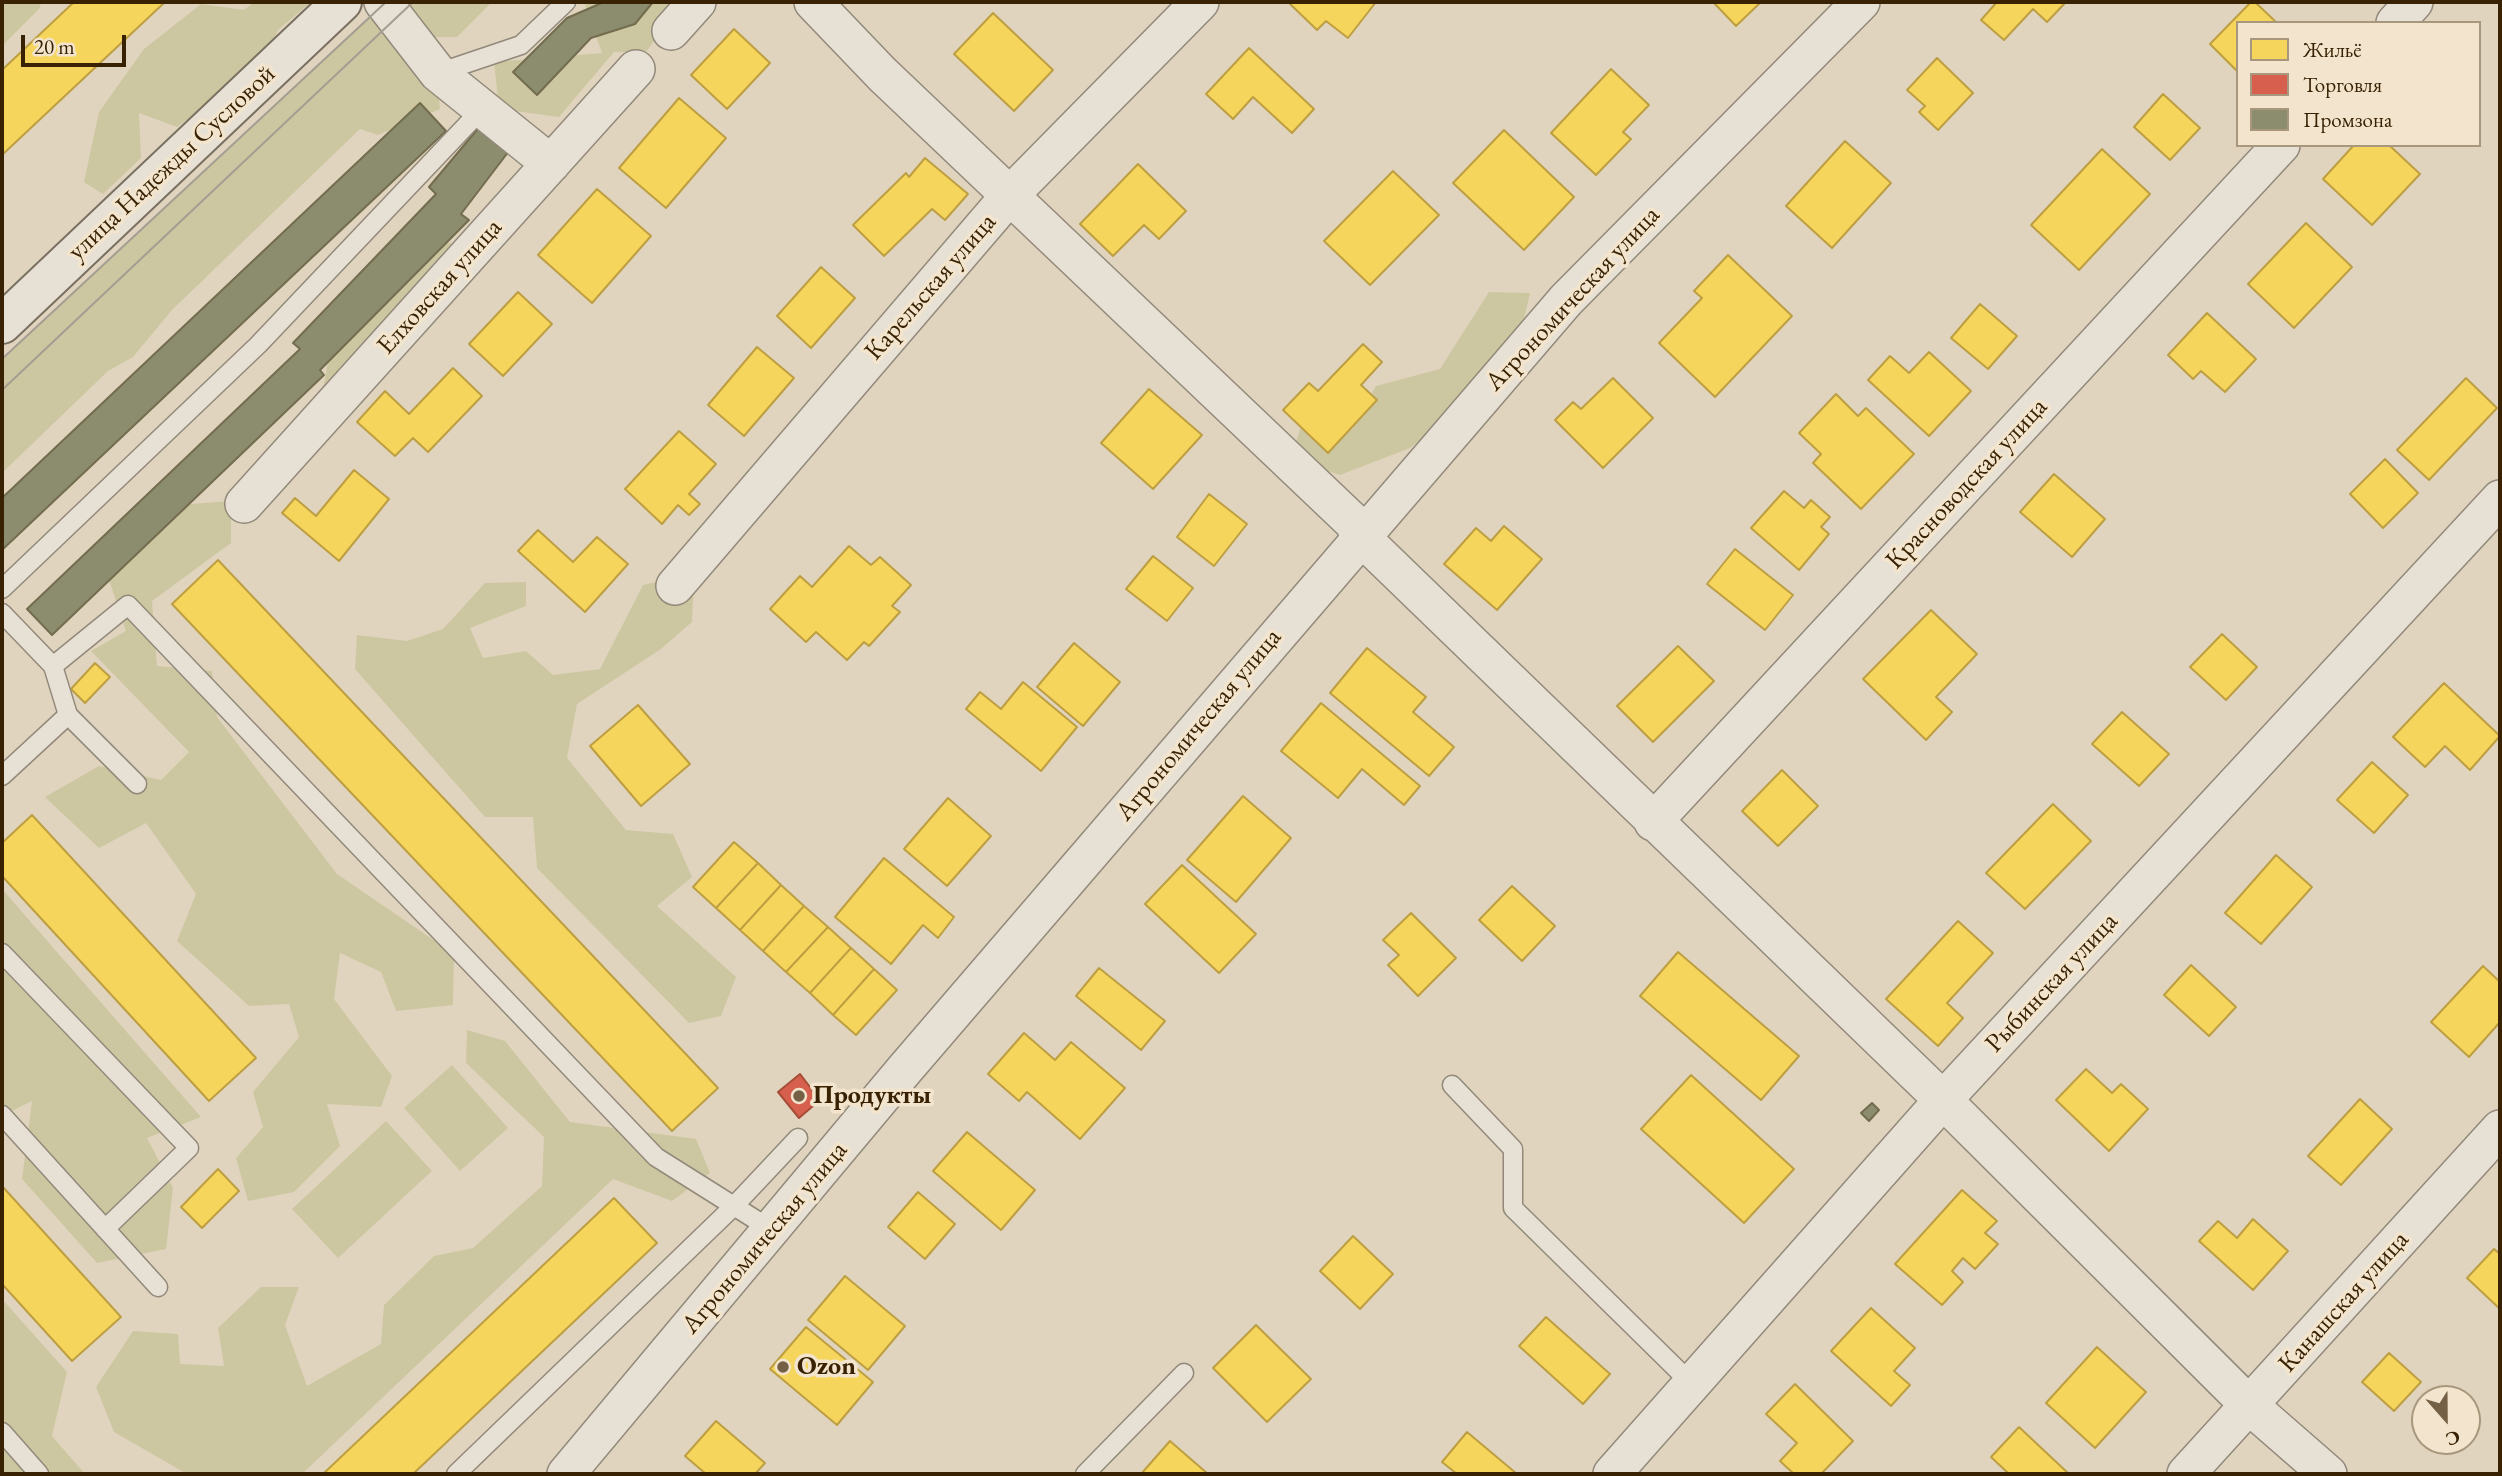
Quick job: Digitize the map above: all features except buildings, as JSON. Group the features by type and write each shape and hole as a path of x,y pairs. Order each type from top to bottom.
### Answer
{"main road":[{"name":"улица Надежды Сусловой","path":"2,324 342,2"}],"street":[{"path":"383,2 438,73 551,164"},
{"path":"671,31 697,2"},
{"path":"813,2 882,74 1353,522 1360,536 1943,1100 2250,1406 2329,1474"},
{"name":"Карельская улица","path":"675,586 1011,194 1200,2"},
{"name":"Агрономическая улица","path":"566,1474 905,1069 1360,536 1566,300 1861,2"},
{"path":"2397,21 2414,2"},
{"name":"Елховская улица","path":"244,504 636,69"},
{"name":"Красноводская улица","path":"1653,822 2279,147"},
{"name":"Рыбинская улица","path":"1612,1474 1943,1100 2500,499"},
{"name":"Канашская улица","path":"2186,1474 2500,1129"}],"lane":[{"path":"438,73 521,45 566,2"},
{"path":"2,589 258,345 481,110"},
{"path":"52,666 128,606 656,1157 772,1230"},
{"path":"2,613 52,666 68,715 136,784"},
{"path":"2,776 68,715"},
{"path":"2,953 190,1148 106,1228"},
{"path":"1452,1085 1513,1149 1513,1208 1692,1384"},
{"path":"2,1115 158,1287"},
{"path":"456,1474 734,1206 798,1138"},
{"path":"1085,1474 1184,1373"},
{"path":"2,1432 40,1474"}],"shaded area":[{"path":"2,2 41,2 40,8 2,46"},
{"path":"254,2 311,2 278,30 262,64 177,127 139,113 141,158 103,194 84,182 99,112 144,49 201,4 244,10"},
{"path":"397,2 492,2 457,37 430,37"},
{"path":"584,2 685,2 645,53 614,52 559,117 499,109 494,62 602,53"},
{"path":"369,17 438,86 440,109 378,135 360,129 172,310 133,357 108,371 2,473 2,359"},
{"path":"438,239 479,253 383,357 363,403 320,406 330,350"},
{"path":"1489,292 1530,293 1513,366 1410,448 1340,475 1290,459 1305,415 1352,429 1376,386 1440,369"},
{"path":"231,501 231,543 152,601 157,666 212,671 217,717 337,874 454,954 453,1005 396,1011 381,972 340,953 334,999 392,1076 381,1107 327,1104 340,1146 294,1192 248,1201 236,1158 263,1127 253,1092 299,1037 289,1004 249,1006 177,941 196,894 146,823 99,848 45,797 99,766 161,780 189,752 91,651 126,631 105,568 178,505"},
{"path":"694,574 692,622 661,649 577,704 567,758 626,830 673,834 692,877 657,906 736,977 721,1016 689,1023 537,868 533,817 485,817 355,669 357,635 407,641 443,629 485,583 526,582 526,606 470,628 483,658 526,651 553,675 600,669 643,585"},
{"path":"2,889 201,1117 147,1138 173,1188 166,1249 97,1263 22,1179 32,1101 2,1116"},
{"path":"467,1030 505,1041 570,1122 696,1139 710,1173 672,1201 613,1179 302,1474 187,1474 114,1432 96,1387 133,1331 178,1334 180,1364 224,1366 218,1328 261,1287 299,1287 285,1325 307,1386 381,1344 384,1305 434,1256 473,1248 542,1186 544,1137 466,1063"},
{"path":"452,1065 508,1128 460,1171 404,1108"},
{"path":"386,1121 432,1171 338,1258 292,1209"},
{"path":"2,1299 67,1372 52,1436 85,1474 4,1474 2,1471"}],"tram line":[{"path":"2,359 386,2"},
{"path":"2,390 413,2"}],"place":[{"name":"Продукты","path":"799,1096"},
{"name":"Ozon","path":"783,1367"}]}
